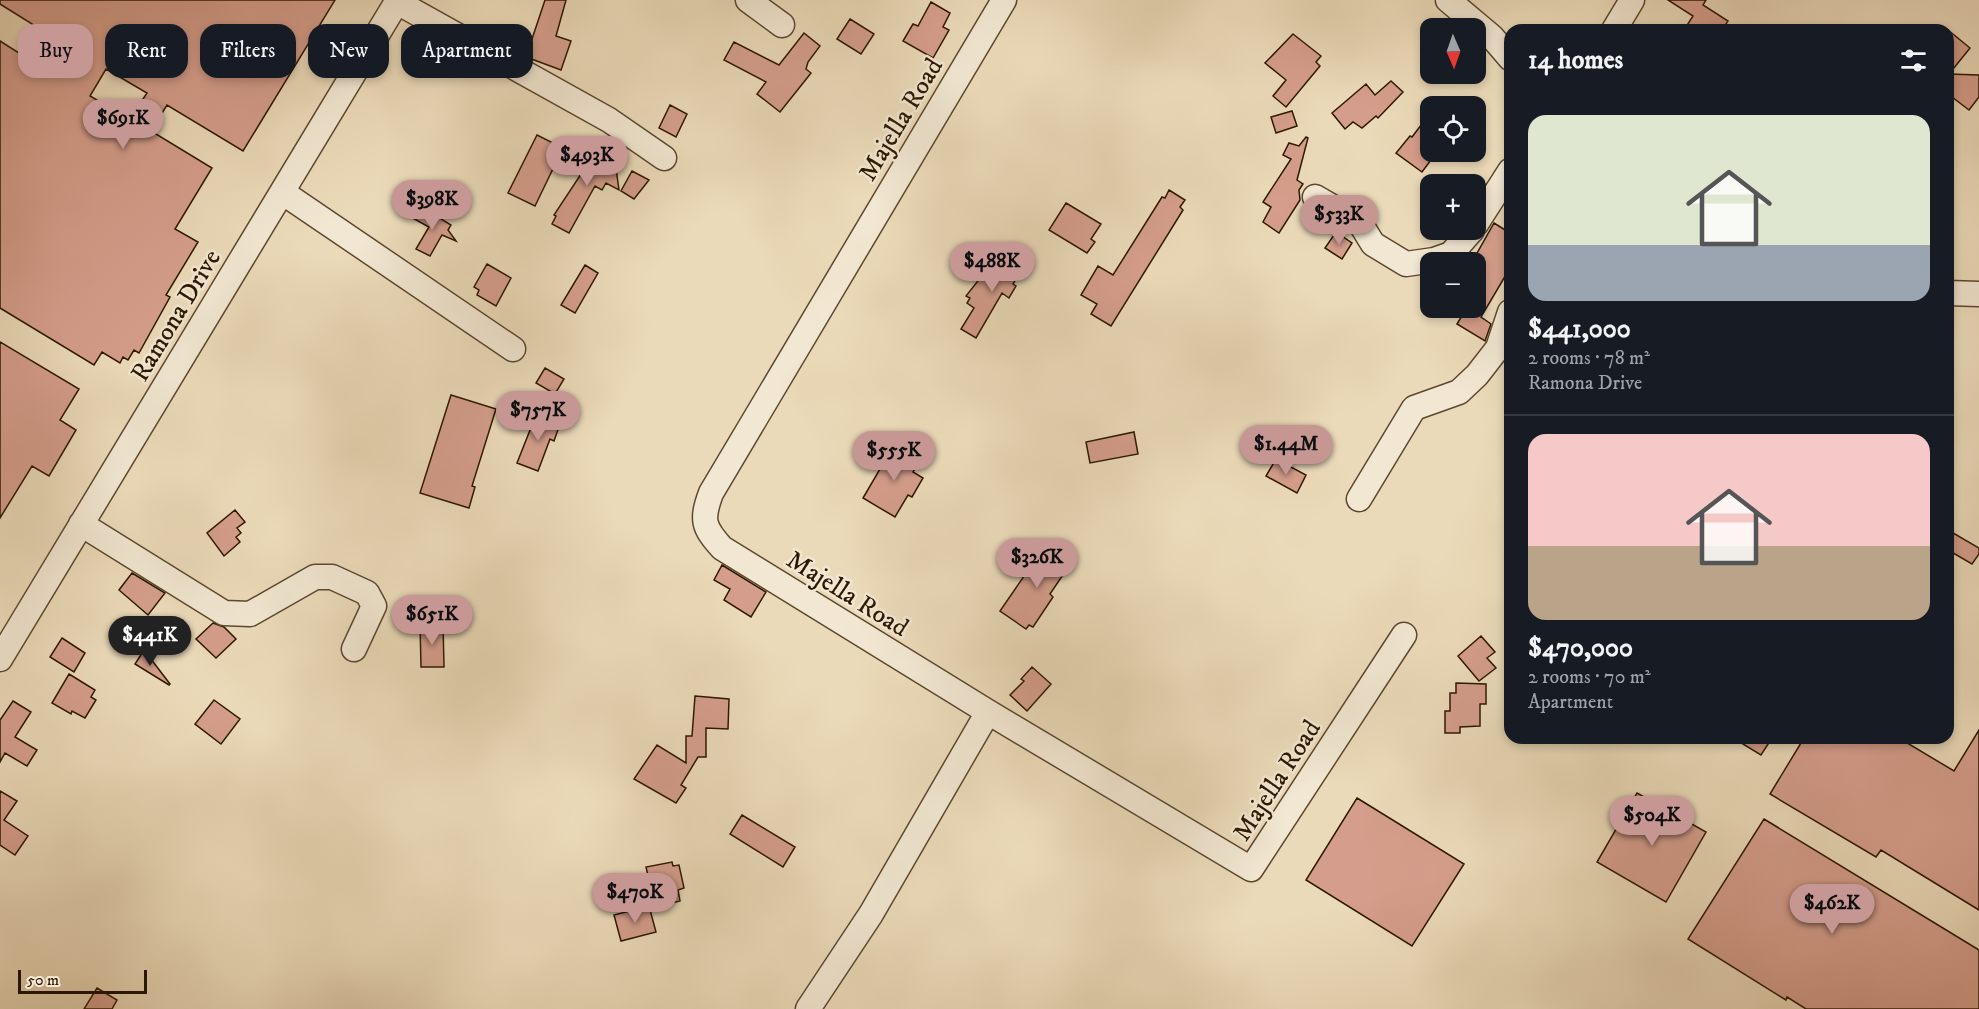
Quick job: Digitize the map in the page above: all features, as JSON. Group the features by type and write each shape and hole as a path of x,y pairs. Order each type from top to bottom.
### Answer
{"street":[{"path":"748,0 782,25"},
{"name":"Majella Road","path":"1004,0 717,483 704,512 707,531 722,548 988,712 1251,869 1404,635"},
{"path":"1448,0 1492,37 1504,51"},
{"path":"1618,24 1632,0"},
{"path":"398,1 609,120 664,158"},
{"name":"Ramona Drive","path":"4,645 81,524 398,1"},
{"path":"1486,208 1504,180"},
{"path":"282,192 513,349"},
{"path":"1315,197 1360,223 1373,244 1406,264 1434,260 1451,254 1463,240"},
{"path":"1954,293 1979,294"},
{"path":"1359,499 1414,408 1459,392 1477,375 1498,348 1504,330"},
{"path":"81,524 224,613 250,614 315,577 332,577 367,593 374,606 354,649"},
{"path":"808,1009 871,914 988,712"}],"building":[{"path":"0,0 335,0 320,24 308,24 308,44 296,64 296,24 200,24 200,78 287,78 243,151 167,105 151,131 212,168 175,229 198,242 166,295 170,297 139,353 134,350 128,360 123,357 120,363 102,352 94,365 0,308 0,41 18,52 18,78 93,78 93,24 32,24 0,4"},
{"path":"545,0 566,0 556,36 571,41 561,70 533,60 533,36"},
{"path":"1668,0 1706,0 1703,5 1728,21 1726,24 1688,24 1693,16"},
{"path":"931,2 950,13 943,27 949,30 933,58 903,41 913,24 918,26"},
{"path":"850,19 874,34 861,54 837,39"},
{"path":"804,33 820,46 808,62 806,69 811,73 780,112 757,94 766,82 724,60 734,42 779,65"},
{"path":"1293,34 1321,56 1316,62 1320,66 1286,107 1273,96 1286,80 1265,63"},
{"path":"1954,35 1970,48 1954,68"},
{"path":"1954,74 1979,75 1979,97 1969,110 1954,99"},
{"path":"1391,81 1403,92 1378,118 1376,116 1362,128 1353,122 1345,129 1332,113 1366,84 1375,95"},
{"path":"670,105 687,114 676,137 659,128"},
{"path":"1292,111 1297,126 1276,133 1271,117"},
{"path":"1420,126 1420,162 1430,162 1422,172 1396,153 1410,136 1412,137"},
{"path":"537,135 563,148 535,206 508,193"},
{"path":"1306,137 1308,138 1297,180 1303,184 1299,190 1300,200 1279,233 1263,222 1271,207 1263,202 1291,159 1283,155 1289,143 1299,146"},
{"path":"596,144 614,154 619,190 606,183 602,190 595,186 569,233 552,224 556,216 554,215 591,159 588,157"},
{"path":"632,171 649,180 634,199 621,191"},
{"path":"1169,190 1185,200 1180,207 1183,210 1111,326 1091,314 1097,304 1081,295 1098,266 1113,275 1162,197 1165,198"},
{"path":"1066,203 1101,224 1091,239 1095,242 1087,253 1049,230"},
{"path":"435,211 441,219 451,225 448,230 456,241 442,235 430,256 416,249 429,227 409,216"},
{"path":"1494,223 1504,229 1504,278 1486,309 1486,252 1478,252"},
{"path":"1336,232 1352,243 1342,259 1325,248"},
{"path":"1011,251 1027,261 1013,284 1016,286 1009,298 1002,293 976,338 961,329 974,308 967,303 970,298 966,296 981,277 987,278 989,275 994,278"},
{"path":"487,264 511,278 496,306 477,295 479,290 474,287"},
{"path":"585,265 598,273 575,313 561,305"},
{"path":"1461,318 1482,318 1491,324 1485,341 1457,324"},
{"path":"0,342 79,389 60,420 76,430 49,476 32,466 0,518"},
{"path":"545,368 564,379 555,394 536,383"},
{"path":"451,395 496,409 472,486 475,487 469,508 420,493"},
{"path":"536,415 560,424 554,441 550,439 538,471 517,463"},
{"path":"1134,432 1138,454 1090,463 1086,442"},
{"path":"894,445 920,460 913,472 923,478 912,497 908,495 895,517 863,498"},
{"path":"1276,459 1306,475 1297,493 1266,476"},
{"path":"235,510 245,522 237,528 241,533 236,537 240,542 224,556 207,533"},
{"path":"1954,533 1979,548 1979,554 1972,564 1954,554"},
{"path":"1055,544 1075,557 1050,594 1053,597 1033,627 1029,625 1026,629 1000,611 1031,566 1038,571"},
{"path":"722,565 766,592 751,617 724,600 730,589 714,580"},
{"path":"132,573 165,593 148,615 119,590"},
{"path":"213,623 224,627 236,639 216,658 196,639"},
{"path":"420,624 443,624 444,667 421,667"},
{"path":"1481,636 1495,652 1487,658 1496,668 1479,681 1458,656"},
{"path":"62,638 85,653 74,672 50,657"},
{"path":"144,650 170,684 169,685 135,664"},
{"path":"1032,667 1051,684 1027,711 1010,695 1024,681 1021,679"},
{"path":"69,674 95,690 91,697 96,700 85,718 72,711 71,714 52,703"},
{"path":"1456,683 1486,684 1486,704 1480,704 1480,726 1460,727 1460,733 1445,733 1445,711 1450,711 1450,693 1456,693"},
{"path":"695,696 729,699 728,729 706,728 706,757 698,757 681,785 686,788 676,803 634,779 657,745 686,763 686,736 692,736"},
{"path":"214,700 240,719 221,744 195,724"},
{"path":"13,701 31,712 15,737 37,750 27,766 5,753 0,762 0,720"},
{"path":"1979,730 1979,910 1881,850 1876,857 1770,794 1800,744 1909,744 1954,771"},
{"path":"1743,744 1768,744 1761,755"},
{"path":"0,791 17,801 4,820 28,836 15,855 0,845"},
{"path":"1637,793 1706,832 1666,902 1597,862"},
{"path":"1357,798 1464,864 1412,946 1306,880"},
{"path":"742,815 795,847 783,867 730,834"},
{"path":"1764,819 1979,950 1979,1009 1806,1009 1787,997 1786,1000 1688,939"},
{"path":"672,862 673,866 679,865 684,888 678,890 680,901 655,907 646,867"},
{"path":"649,906 656,932 621,941 614,915"},
{"path":"97,988 117,1000 112,1009 84,1009"}]}
